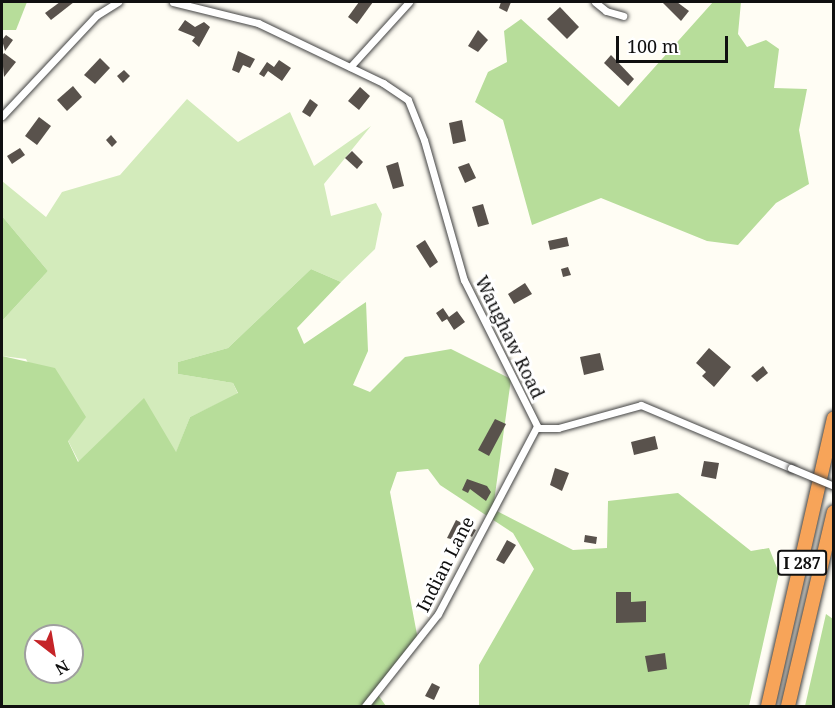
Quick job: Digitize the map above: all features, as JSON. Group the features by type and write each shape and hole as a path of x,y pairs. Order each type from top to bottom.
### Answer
{"highway":[{"name":"I 287","path":"768,706 834,418"},
{"name":"I 287","path":"788,706 834,512"}],"street":[{"path":"2,116 97,15 118,2"},
{"name":"Waughaw Road","path":"173,2 258,23 392,88 413,108 464,280 537,426 558,428 641,405 834,486"},
{"path":"350,67 409,2"},
{"path":"595,2 606,11 623,16"},
{"name":"Indian Lane","path":"365,706 438,614 537,426"}],"green space":[{"path":"2,2 27,2 16,30 2,30"},
{"path":"713,2 741,2 738,34 747,47 766,40 779,49 774,88 807,89 799,130 809,184 776,203 738,245 707,241 601,198 532,225 503,120 475,102 488,72 507,62 504,31 521,19 619,107"},
{"path":"187,99 238,142 290,112 314,166 371,126 324,184 331,216 376,203 382,214 375,249 341,282 311,269 228,348 178,362 178,374 233,383 238,394 190,417 176,453 79,462 26,359 2,356 2,321 48,271 2,216 2,181 46,217 62,192 120,175"},
{"path":"2,216 48,271 2,321"},
{"path":"311,269 341,282 297,328 304,344 366,302 368,351 353,385 370,392 405,357 451,349 511,379 493,509 573,550 607,548 608,501 678,493 751,551 769,548 779,573 749,706 479,706 479,665 534,569 513,533 440,485 428,469 397,472 390,492 419,645 376,692 386,706 2,706 2,356 55,368 86,417 68,441 78,462 144,398 176,452 190,417 238,393 233,383 178,374 178,362 228,348"},
{"path":"826,614 833,619 833,706 805,706"}],"building":[{"path":"60,2 74,2 51,20 45,13"},
{"path":"359,2 373,2 357,24 348,17"},
{"path":"501,2 511,2 507,12 499,8"},
{"path":"662,2 677,2 689,11 681,21"},
{"path":"560,7 579,27 567,39 547,19"},
{"path":"185,20 195,27 204,22 210,27 199,47 192,41 195,37 178,30"},
{"path":"478,30 488,40 478,52 468,46"},
{"path":"6,35 13,40 5,51 2,40"},
{"path":"238,51 255,59 250,68 243,65 239,73 232,70"},
{"path":"4,53 16,62 4,77 2,56"},
{"path":"611,55 634,79 628,86 604,63"},
{"path":"100,58 110,68 95,84 84,75"},
{"path":"279,60 291,68 282,81 268,71 264,77 259,74 267,62 274,67"},
{"path":"124,70 130,76 123,83 117,76"},
{"path":"73,86 82,97 67,111 57,100"},
{"path":"360,87 370,96 359,110 348,101"},
{"path":"310,99 318,105 310,117 302,112"},
{"path":"39,117 51,126 37,145 25,136"},
{"path":"462,120 466,141 453,144 449,123"},
{"path":"111,135 117,142 112,147 106,140"},
{"path":"20,148 25,155 12,164 7,156"},
{"path":"352,151 363,162 357,169 345,158"},
{"path":"398,162 404,186 393,189 386,166"},
{"path":"469,163 476,178 465,183 458,167"},
{"path":"483,204 489,224 478,227 472,207"},
{"path":"567,237 569,246 550,250 548,241"},
{"path":"425,240 438,262 430,268 416,246"},
{"path":"568,267 571,275 563,277 561,269"},
{"path":"525,283 532,294 514,304 508,294"},
{"path":"443,308 449,317 457,311 465,322 454,330 447,319 442,322 436,313"},
{"path":"709,348 731,367 714,387 702,376 706,372 696,363"},
{"path":"600,353 604,370 584,375 580,357"},
{"path":"763,366 768,373 757,382 751,376"},
{"path":"495,419 506,424 489,456 478,450"},
{"path":"655,436 658,449 634,455 631,442"},
{"path":"704,461 719,463 716,479 701,476"},
{"path":"555,468 569,473 562,491 550,485"},
{"path":"467,479 487,486 491,492 486,501 470,489 468,493 462,490"},
{"path":"456,520 476,530 472,537 463,531 458,541 447,538"},
{"path":"585,535 597,537 596,544 584,542"},
{"path":"507,540 516,545 504,564 496,560"},
{"path":"616,592 631,592 631,602 646,601 646,622 616,623"},
{"path":"665,653 667,669 648,672 645,656"},
{"path":"432,683 440,687 434,700 425,696"}]}
